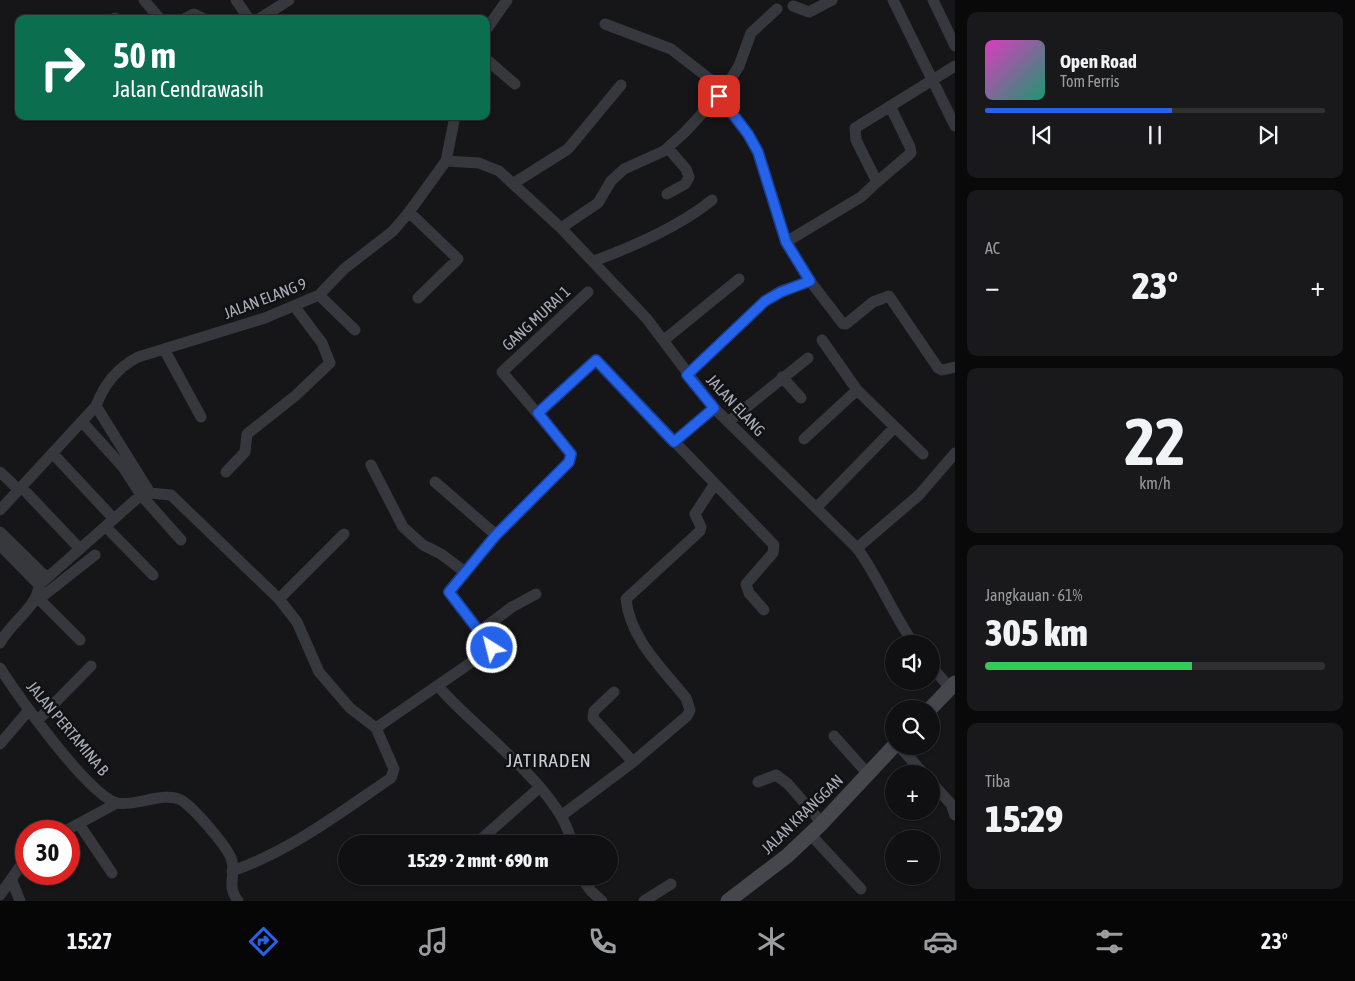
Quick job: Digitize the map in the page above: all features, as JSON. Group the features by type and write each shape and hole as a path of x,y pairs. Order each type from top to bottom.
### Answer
{"main road":[{"path":"938,700 952,685"},
{"name":"JALAN KRANGGAN","path":"728,901 787,856 886,755"}],"street":[{"path":"144,0 157,15"},
{"path":"236,0 246,15"},
{"path":"266,15 289,0"},
{"path":"490,24 507,0"},
{"path":"793,6 809,12 832,0"},
{"path":"893,0 933,80 952,113 955,126"},
{"path":"932,0 955,46"},
{"path":"561,228 598,202 612,181 624,169 668,148 721,93 739,66 751,33 777,9"},
{"path":"605,24 671,49 721,93 758,152 786,242 810,281 844,325 873,302 890,296 938,368 942,370 955,366"},
{"path":"490,62 515,84"},
{"path":"877,182 856,140 854,131 890,106 955,66"},
{"path":"514,183 568,149 621,85"},
{"path":"786,242 861,197 911,153 910,147 890,106"},
{"path":"446,161 454,120"},
{"path":"668,148 686,169 689,177 685,184 668,194"},
{"name":"JALAN ELANG","path":"446,161 490,166 514,183 594,261 664,340 687,375 714,408 857,548 871,567 887,600 908,635"},
{"name":"JALAN ELANG 9","path":"0,510 23,492 96,406 100,393 122,367 138,357 204,338 294,307 319,295 344,269 393,231 446,161"},
{"path":"594,261 626,250 712,200"},
{"path":"409,212 458,260 418,298"},
{"path":"664,340 739,279"},
{"path":"687,375 765,301 781,292 810,281"},
{"name":"GANG MURAI 1","path":"538,413 502,372 588,292"},
{"path":"319,295 355,330"},
{"path":"226,472 247,449 247,434 295,396 330,363 322,343 294,307"},
{"path":"822,340 857,390 923,454"},
{"path":"164,349 201,418"},
{"path":"728,422 808,358"},
{"path":"376,728 491,650 492,645 449,592 496,535 571,458 571,454 566,446 538,413 596,360 774,545 773,552 746,584 749,593 764,610"},
{"path":"782,377 801,398"},
{"path":"804,439 857,390"},
{"path":"96,406 150,493 171,495 279,599 297,622 319,672 350,708 376,728 394,769 391,778 312,831 251,864 232,871"},
{"path":"674,442 714,408"},
{"path":"85,425 123,467 141,495 181,540"},
{"path":"816,508 894,427"},
{"path":"857,548 919,495 955,453"},
{"path":"57,458 153,575"},
{"path":"371,465 403,527 423,545 441,554 465,572"},
{"path":"0,472 23,492 80,549"},
{"path":"435,482 496,535"},
{"path":"561,816 634,762 687,716 690,710 686,698 639,639 628,615 626,599 700,531 701,527 695,514 714,484"},
{"path":"0,643 5,632 40,589 80,549 141,495"},
{"path":"0,532 40,589 80,640"},
{"path":"279,599 344,534"},
{"path":"0,545 40,589 43,596 95,554"},
{"path":"480,631 512,607 536,594"},
{"path":"36,722 91,666"},
{"name":"JALAN PERTAMINA B","path":"0,668 36,722 96,788 117,803"},
{"path":"940,674 952,685"},
{"path":"438,686 455,706 492,738 539,788 561,816 568,835"},
{"path":"614,692 594,711 593,718 634,762"},
{"path":"0,744 29,710"},
{"path":"834,736 868,774"},
{"path":"907,755 916,765"},
{"path":"758,782 776,775 788,784 822,822"},
{"path":"486,835 539,788"},
{"path":"940,792 951,804 955,815"},
{"path":"80,823 117,803 171,798 182,801 217,835 232,860 230,887 238,901"},
{"path":"80,825 112,873"},
{"path":"810,834 861,889"},
{"path":"0,895 15,875"},
{"path":"12,881 20,901"},
{"path":"644,901 671,884"},
{"path":"586,885 602,901"}],"district":[{"name":"JATIRADEN","path":"549,760"}],"route":[{"path":"492,648 492,645 449,592 496,535 571,458 571,454 566,446 538,413 596,360 674,442 714,408 687,375 765,301 781,292 810,281 786,242 758,152 748,134 727,104 719,96"}]}
